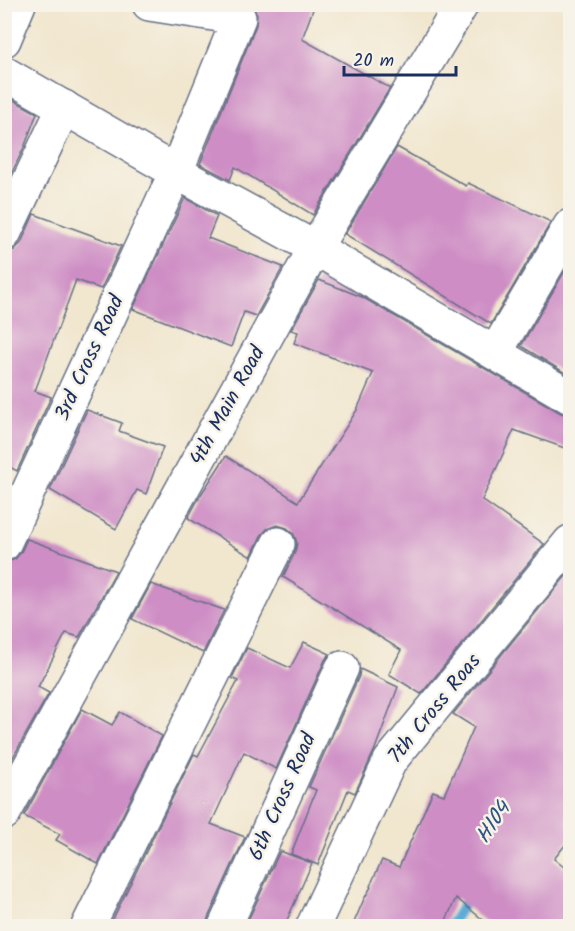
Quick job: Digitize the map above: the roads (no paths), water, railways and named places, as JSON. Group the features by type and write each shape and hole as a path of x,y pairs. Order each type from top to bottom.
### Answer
{"street":[{"path":"4,40 19,4"},
{"name":"3rd Cross Road","path":"4,544 176,172 239,18 149,4"},
{"name":"4th Main Road","path":"4,813 315,248 462,4"},
{"path":"4,73 176,172 315,248 570,397"},
{"path":"4,234 64,106"},
{"path":"495,353 570,226"},
{"name":"7th Cross Roas","path":"313,927 390,761 570,542"},
{"path":"88,927 278,544"},
{"name":"6th Cross Road","path":"225,927 342,668"}],"waterway":[{"name":"H104","path":"450,926 470,894"}]}
